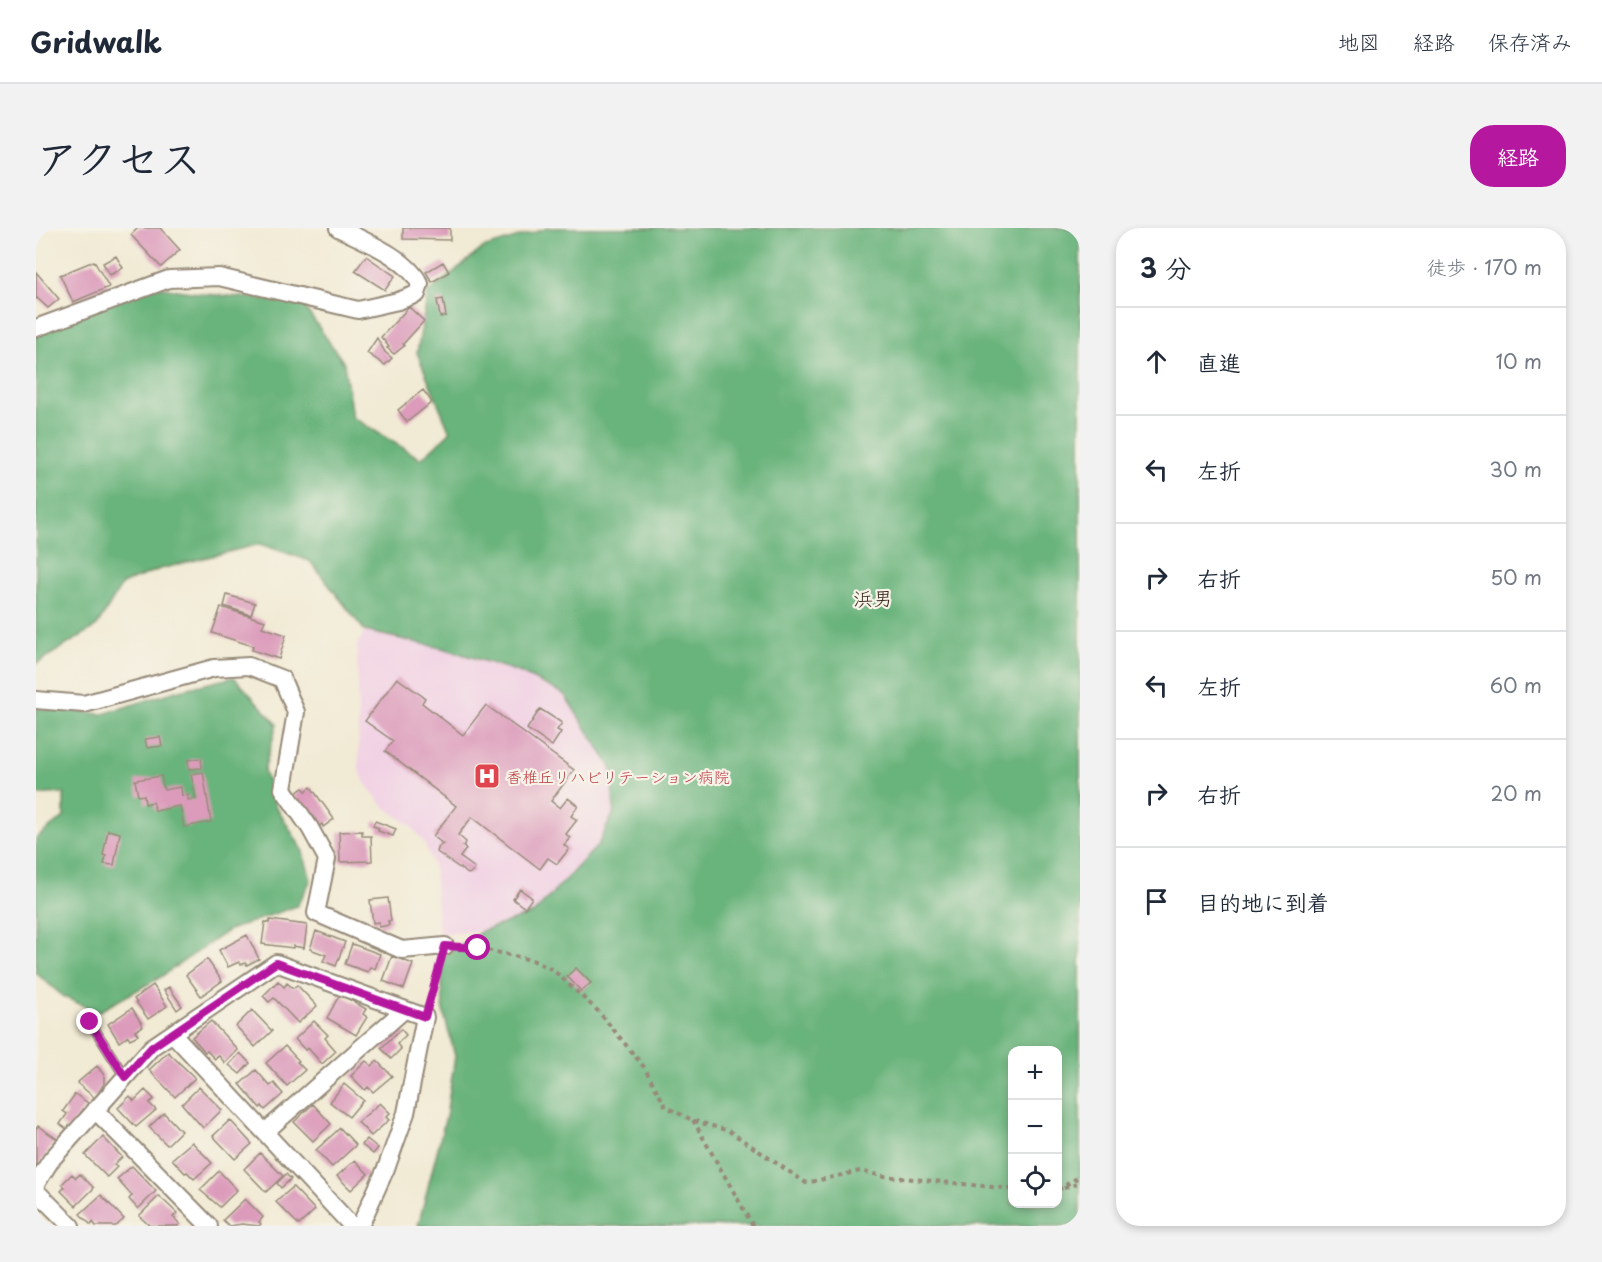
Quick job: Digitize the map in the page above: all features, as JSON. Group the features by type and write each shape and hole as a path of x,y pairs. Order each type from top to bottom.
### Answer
{"street":[{"path":"36,328 169,279 192,276 219,277 358,310 417,294 420,284 415,274 381,249 338,228"},
{"path":"36,700 84,704 214,668 249,666 282,680 296,712 283,789 310,828 327,859 316,913 402,950 445,946"},
{"path":"36,1184 51,1160 152,1047 276,963 425,1017 406,1113 387,1166 360,1226"},
{"path":"265,1132 404,1010"},
{"path":"173,1034 352,1226"},
{"path":"96,1110 209,1226"},
{"path":"36,1191 71,1226"}],"lane":[{"path":"90,1022 125,1077"}],"path":[{"path":"425,1017 445,946 478,948 532,960 553,970 599,1012 644,1067 666,1107 692,1119 729,1131 806,1183 860,1172 1008,1189"},
{"path":"692,1119 753,1226"},
{"path":"1062,1187 1080,1176"},
{"path":"1062,1189 1080,1184"}],"shaded area":[{"name":"香椎丘リハビリテーション病院","path":"365,631 446,649 519,672 564,694 611,767 614,812 598,845 534,914 482,931 439,934 434,868 424,842 411,826 382,805 365,783 359,770 357,645"}],"green space":[{"path":"548,228 1080,228 1080,1226 418,1226 446,1116 455,1056 443,1010 441,958 482,931 534,913 598,845 614,812 611,767 564,694 519,672 446,649 365,631 310,561 260,544 160,569 122,584 97,626 36,664 36,334 151,286 205,294 301,302 344,363 352,417 421,459 450,432 417,353 428,293 483,248"},
{"path":"234,677 277,724 264,770 276,807 302,849 311,880 297,906 229,930 159,978 98,1012 64,997 36,973 36,838 64,817 64,793 36,795 36,708 103,714 176,691"}],"building":[{"path":"138,228 160,228 180,250 161,267 131,235"},
{"path":"403,228 450,228 450,240 403,239"},
{"path":"116,256 123,268 110,275 103,263"},
{"path":"366,256 395,276 385,290 355,271"},
{"path":"94,261 109,287 73,302 60,275"},
{"path":"443,262 449,272 432,282 426,272"},
{"path":"36,272 59,299 48,308 36,299"},
{"path":"443,299 446,316 440,317 437,300"},
{"path":"409,307 424,321 403,344 404,346 394,354 387,348 389,347 381,337"},
{"path":"377,338 385,352 392,358 385,365 367,353"},
{"path":"423,390 432,402 407,422 398,410"},
{"path":"227,595 255,603 251,615 224,606"},
{"path":"221,607 265,621 262,627 286,635 279,659 252,650 253,646 212,633"},
{"path":"397,678 425,698 422,703 463,735 486,705 574,770 551,801 560,808 568,798 578,806 571,816 577,820 566,834 570,838 564,845 569,849 557,864 548,858 540,869 472,817 458,835 466,842 463,846 466,849 460,857 475,868 473,872 468,874 437,852 439,846 443,844 433,836 456,806 385,751 393,741 365,721"},
{"path":"540,709 562,723 557,730 561,732 552,746 527,729"},
{"path":"160,737 162,746 147,748 145,739"},
{"path":"201,758 202,768 189,769 188,760"},
{"path":"203,772 211,822 184,827 180,806 155,811 153,802 145,804 144,795 138,796 135,780 161,776 164,790 181,787 182,796 188,795 188,800 196,799 191,774"},
{"path":"311,787 334,819 323,827 322,824 317,828 293,795 303,788 306,791"},
{"path":"375,821 396,829 393,836 378,831 379,828 373,826"},
{"path":"108,830 120,833 114,865 104,864 106,856 103,855"},
{"path":"362,831 362,836 371,836 372,861 340,862 339,832"},
{"path":"520,889 532,898 525,908 513,899"},
{"path":"388,898 391,921 388,921 389,925 379,927 379,922 373,923 370,900"},
{"path":"270,920 307,925 304,948 262,944 265,922 269,923"},
{"path":"316,931 345,942 336,966 323,961 326,955 310,949"},
{"path":"247,935 259,959 247,965 245,963 241,965 239,962 228,967 219,950"},
{"path":"352,944 380,954 375,969 370,967 368,972 345,964"},
{"path":"392,956 413,964 404,989 383,981"},
{"path":"207,959 222,981 201,996 186,975"},
{"path":"576,968 591,983 581,991 567,976"},
{"path":"278,981 284,987 287,983 293,988 297,985 317,1006 298,1023 274,998 269,1002 263,996"},
{"path":"153,985 167,1006 148,1019 134,999"},
{"path":"169,987 182,1006 177,1010 164,990"},
{"path":"340,994 366,1009 363,1014 367,1017 356,1035 327,1018"},
{"path":"132,1008 143,1026 135,1031 138,1035 130,1039 128,1036 119,1042 108,1024"},
{"path":"252,1010 272,1031 255,1047 236,1026"},
{"path":"211,1021 238,1050 225,1063 218,1055 215,1059 207,1051 205,1052 192,1037"},
{"path":"314,1021 328,1035 325,1038 336,1051 322,1064 308,1048 305,1050 295,1039"},
{"path":"401,1029 406,1035 397,1044 401,1049 391,1059 381,1048"},
{"path":"285,1046 305,1070 287,1086 266,1063"},
{"path":"168,1052 195,1078 175,1097 149,1070"},
{"path":"240,1053 250,1063 240,1074 229,1065"},
{"path":"366,1061 372,1066 377,1061 392,1076 373,1092 368,1087 365,1090 351,1076"},
{"path":"97,1066 104,1075 104,1084 95,1098 77,1083"},
{"path":"256,1070 270,1086 274,1083 283,1094 265,1110 262,1106 260,1108 240,1084"},
{"path":"344,1084 363,1100 349,1117 330,1102"},
{"path":"199,1087 222,1110 203,1128 182,1104"},
{"path":"145,1090 154,1099 149,1103 156,1110 136,1127 118,1108 130,1096 134,1101"},
{"path":"75,1094 88,1103 68,1130 60,1124 67,1114 63,1111"},
{"path":"380,1103 390,1113 386,1117 389,1120 371,1136 358,1122"},
{"path":"313,1104 331,1124 313,1141 294,1122"},
{"path":"164,1113 181,1131 167,1145 149,1127"},
{"path":"230,1120 252,1144 235,1159 213,1136"},
{"path":"38,1126 57,1139 36,1169 36,1129"},
{"path":"340,1128 356,1145 332,1167 316,1150"},
{"path":"103,1137 122,1157 114,1165 117,1167 107,1177 85,1155"},
{"path":"367,1139 378,1148 373,1154 362,1145"},
{"path":"192,1142 212,1163 194,1179 172,1159"},
{"path":"260,1153 283,1176 266,1192 244,1169"},
{"path":"355,1160 368,1174 351,1190 337,1176"},
{"path":"132,1166 156,1191 138,1209 129,1199 132,1196 117,1179"},
{"path":"219,1171 237,1190 220,1207 200,1190"},
{"path":"72,1174 76,1178 80,1174 94,1188 76,1206 61,1191 65,1187 62,1184"},
{"path":"286,1174 291,1179 281,1188 277,1183"},
{"path":"293,1187 315,1210 299,1225 276,1202"},
{"path":"101,1195 124,1219 116,1226 96,1226 93,1222 91,1225 80,1214"},
{"path":"159,1196 177,1213 173,1217 180,1224 178,1226 150,1226 139,1216"},
{"path":"245,1199 263,1217 259,1222 261,1224 259,1226 242,1224 229,1226 223,1220"}],"place":[{"name":"香椎丘リハビリテーション病院","path":"487,776"}],"district":[{"name":"浜男","path":"873,598"}],"route":[{"path":"90,1022 125,1077 152,1047 276,963 425,1017 445,946 478,948"}]}
